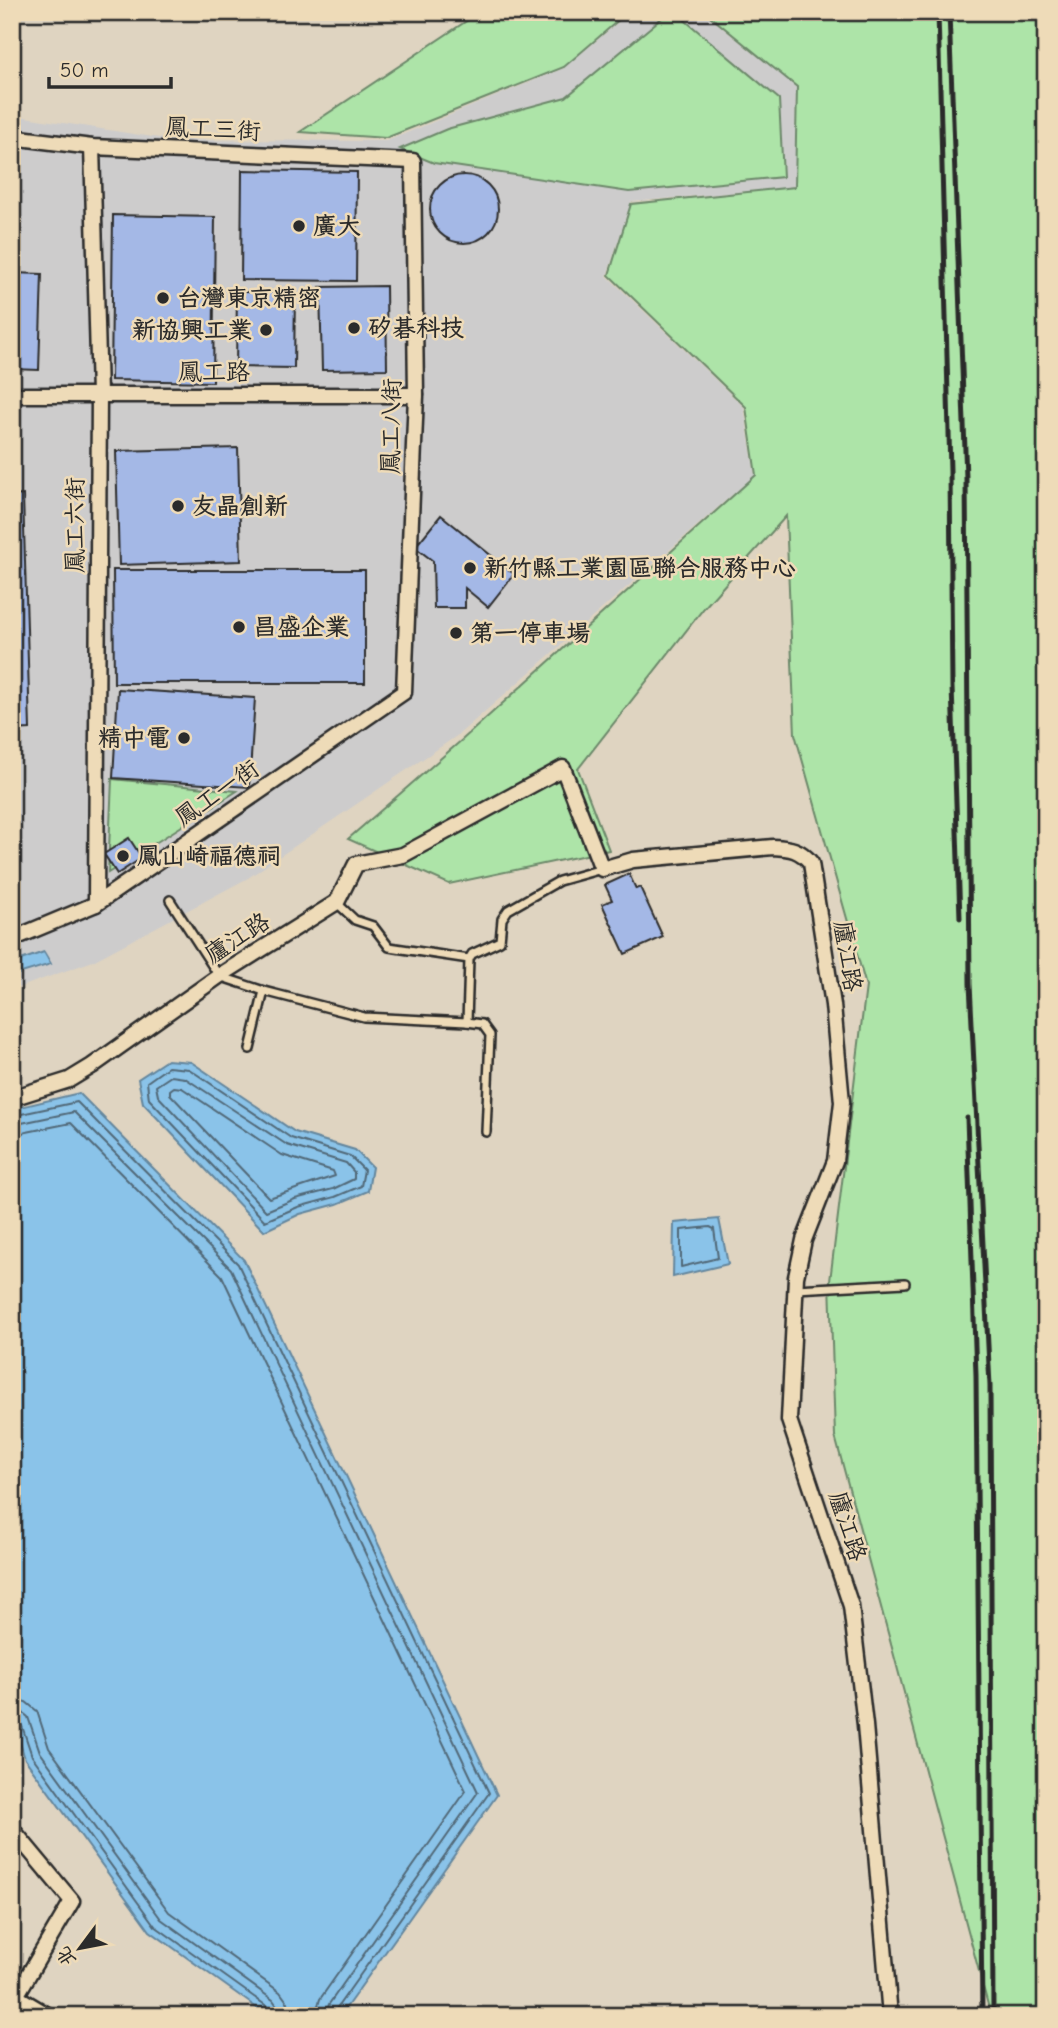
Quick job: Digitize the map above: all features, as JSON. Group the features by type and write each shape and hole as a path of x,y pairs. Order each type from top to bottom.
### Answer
{"street":[{"name":"鳳工三街","path":"12,137 92,147 413,161"},
{"name":"鳳工六街","path":"92,147 99,394 96,904"},
{"name":"鳳工八街","path":"404,692 416,395 413,161"},
{"name":"鳳工路","path":"12,395 416,395"},
{"name":"鳳工一街","path":"12,939 96,904 404,692"},
{"path":"337,902 356,864 403,855 562,768 602,869"},
{"name":"廬江路","path":"602,869 633,860 773,847 794,848 803,853 811,863 833,1005 842,1102 835,1161 804,1240 795,1289 789,1420 851,1606 865,1725 890,2016"},
{"name":"廬江路","path":"12,1098 69,1080 219,976 337,902"},
{"path":"14,1833 72,1901 14,1998 49,2016"}],"lane":[{"path":"467,1022 469,958 500,941 502,919 508,911 559,881 602,869"},
{"path":"170,900 219,976 264,991 364,1017 482,1024 489,1035 486,1132"},
{"path":"337,902 355,920 373,926 388,947 469,958"},
{"path":"250,1049 264,991"},
{"path":"795,1289 905,1283"}],"shaded area":[{"path":"630,12 703,12 796,87 795,187 631,202 607,276 744,407 755,475 458,735 248,878 93,961 12,990 12,115 172,140 387,141 564,68"}],"green space":[{"path":"480,12 628,12 564,67 386,138 300,132"},
{"path":"669,12 675,12 779,99 783,177 629,192 434,163 400,149 447,129 566,97"},
{"path":"705,12 1046,12 1046,2016 991,2016 835,1436 830,1281 866,986 795,734 786,516 704,608 578,769 609,850 449,884 348,839 756,475 746,407 609,275 631,204 795,187 797,87"},
{"path":"112,779 237,791 108,873"}],"water":[{"path":"44,952 51,964 12,976 12,963"},
{"path":"167,1060 191,1062 295,1132 355,1150 372,1167 368,1191 337,1204 300,1214 264,1231 143,1103 138,1079"},
{"path":"79,1093 244,1260 497,1795 340,2016 268,2016 150,1931 25,1759 12,1716 12,1109"},
{"path":"719,1219 728,1264 673,1277 674,1223"}],"building":[{"name":"廣大","path":"242,170 357,172 356,281 241,280"},
{"path":"457,175 471,175 483,180 493,190 498,209 493,228 483,238 471,243 457,243 445,238 435,228 430,216 430,202 435,190 445,180"},
{"name":"台灣東京精密","path":"113,215 215,217 213,382 111,380"},
{"path":"12,273 42,274 39,370 12,369"},
{"name":"矽碁科技","path":"386,286 387,369 322,370 320,287"},
{"name":"新協興工業","path":"237,292 295,292 294,368 236,367"},
{"name":"友晶創新","path":"238,448 241,561 119,565 116,451"},
{"path":"23,495 30,729 12,730 12,496"},
{"name":"新竹縣工業園區聯合服務中心","path":"441,515 514,574 488,607 465,588 465,608 434,608 433,561 415,547"},
{"name":"昌盛企業","path":"113,570 365,570 365,683 114,683"},
{"name":"精中電","path":"118,689 255,698 249,787 113,778"},
{"name":"鳳山崎福德祠","path":"129,838 142,858 117,874 104,854"},
{"path":"629,874 636,889 640,887 663,937 625,954 602,904 612,900 605,885"}],"railway":[{"path":"938,12 950,471 952,687 960,918"},
{"path":"949,12 966,478 970,984 990,1386 993,2016"},
{"path":"967,1118 976,1375 982,2016"}],"place":[{"name":"廣大","path":"299,226"},
{"name":"台灣東京精密","path":"163,298"},
{"name":"矽碁科技","path":"354,328"},
{"name":"新協興工業","path":"266,330"},
{"name":"友晶創新","path":"178,506"},
{"name":"新竹縣工業園區聯合服務中心","path":"470,568"},
{"name":"昌盛企業","path":"239,627"},
{"name":"第一停車場","path":"456,633"},
{"name":"精中電","path":"184,738"},
{"name":"鳳山崎福德祠","path":"123,856"}]}
